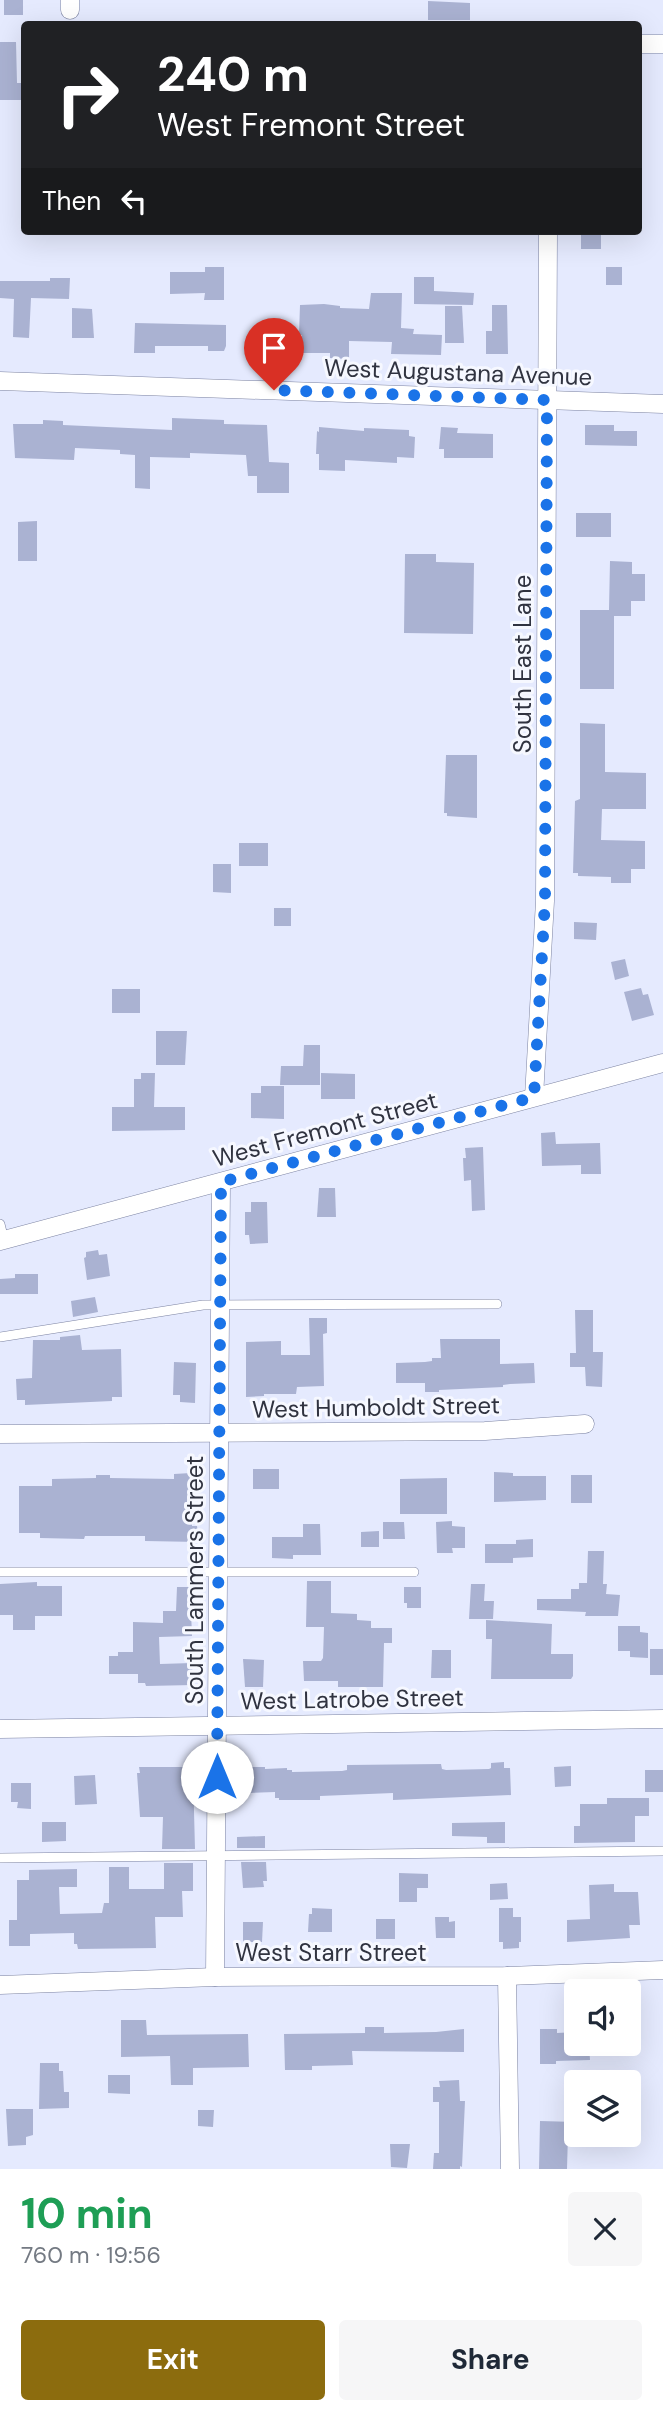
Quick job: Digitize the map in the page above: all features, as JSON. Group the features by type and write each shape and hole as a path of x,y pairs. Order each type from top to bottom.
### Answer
{"street":[{"path":"642,44 663,44"},
{"name":"South East Lane","path":"534,1097 545,901 548,235"},
{"name":"West Augustana Avenue","path":"0,381 663,404"},
{"name":"West Fremont Street","path":"1,1235 221,1182 663,1063"},
{"name":"South Lammers Street","path":"215,1977 221,1182"},
{"name":"West Humboldt Street","path":"0,1434 485,1431 584,1424"},
{"name":"West Latrobe Street","path":"0,1729 663,1719"},
{"name":"West Starr Street","path":"0,1985 215,1977 507,1976 663,1970"},
{"path":"507,1976 510,2169"}],"lane":[{"path":"0,1337 203,1305 497,1304"},
{"path":"0,1572 414,1573"},
{"path":"0,1858 663,1851"}],"building":[{"path":"4,0 23,0 23,15 4,15"},
{"path":"428,1 470,3 470,20 428,20"},
{"path":"0,42 16,42 17,83 21,83 21,100 0,100"},
{"path":"581,235 601,235 601,249 581,249"},
{"path":"205,267 224,267 224,300 204,300 205,293 170,294 170,272 205,272"},
{"path":"606,267 622,267 622,285 606,285"},
{"path":"414,277 434,277 434,291 474,293 473,305 414,304"},
{"path":"50,278 70,278 69,299 31,298 29,338 13,337 14,299 0,298 0,281 50,281"},
{"path":"371,293 402,293 401,328 414,329 413,334 442,335 441,355 391,354 392,342 349,341 349,359 330,358 330,353 301,353 300,305 324,304 340,308 369,309"},
{"path":"492,305 507,305 508,354 486,354 486,331 492,331"},
{"path":"445,306 462,306 464,343 445,343"},
{"path":"72,308 92,309 94,338 72,338"},
{"path":"135,323 226,325 226,346 224,351 208,351 208,346 155,346 155,353 134,353"},
{"path":"172,418 224,420 224,424 267,425 269,462 289,463 289,493 257,493 257,476 248,476 246,455 190,453 190,458 150,457 150,489 135,488 135,455 120,454 120,450 75,448 74,460 15,458 13,424 43,424 43,420 63,421 63,425 172,430"},
{"path":"585,425 614,425 614,431 637,431 637,446 585,445"},
{"path":"319,427 364,431 364,428 409,430 409,436 415,437 414,458 397,457 397,463 345,460 345,471 319,470 319,454 316,454"},
{"path":"441,427 458,428 457,433 493,434 493,458 444,458 444,449 439,449"},
{"path":"576,513 611,513 611,537 576,537"},
{"path":"37,521 37,561 18,561 18,522"},
{"path":"405,554 436,554 436,562 474,563 473,634 404,633"},
{"path":"610,561 632,562 632,574 645,574 645,601 631,601 631,616 614,616 614,689 580,689 580,610 609,610"},
{"path":"580,723 605,724 605,772 646,773 646,809 602,809 601,840 645,841 645,869 631,869 631,883 611,883 611,877 578,876 578,873 573,873 575,801 580,799"},
{"path":"446,755 477,755 477,818 447,816 447,813 444,813"},
{"path":"239,843 268,843 268,866 239,866"},
{"path":"213,864 231,864 231,893 213,892"},
{"path":"274,908 291,908 291,926 274,926"},
{"path":"574,922 597,923 596,940 574,939"},
{"path":"625,959 629,976 615,980 611,962"},
{"path":"641,988 643,995 648,994 654,1015 632,1021 624,992"},
{"path":"112,989 140,989 140,1013 112,1013"},
{"path":"156,1031 187,1031 185,1065 156,1065"},
{"path":"304,1045 320,1045 320,1085 280,1085 281,1066 303,1066"},
{"path":"141,1073 155,1073 154,1107 185,1107 185,1130 112,1131 112,1107 134,1107 134,1079 141,1079"},
{"path":"321,1073 355,1074 355,1099 321,1099"},
{"path":"261,1086 284,1086 284,1119 251,1118 251,1093 261,1093"},
{"path":"555,1132 556,1144 600,1143 601,1174 581,1174 581,1165 542,1166 541,1133"},
{"path":"483,1147 485,1210 472,1211 471,1180 464,1181 463,1158 466,1158 465,1148"},
{"path":"319,1188 335,1188 336,1217 317,1217"},
{"path":"251,1202 267,1202 268,1243 250,1244 249,1235 245,1235 245,1212 251,1212"},
{"path":"98,1250 99,1255 107,1254 110,1276 87,1280 84,1258 86,1252"},
{"path":"15,1274 38,1274 38,1294 0,1294 0,1279 15,1278"},
{"path":"95,1297 98,1312 73,1317 71,1301"},
{"path":"575,1310 593,1310 593,1352 603,1352 602,1387 586,1386 585,1367 570,1367 570,1353 576,1353"},
{"path":"309,1318 327,1318 327,1333 323,1334 324,1386 297,1387 296,1394 246,1397 246,1342 281,1341 281,1355 310,1355"},
{"path":"80,1335 82,1350 121,1349 122,1397 112,1397 112,1401 25,1405 25,1400 17,1400 16,1379 32,1378 33,1340 60,1340 60,1337"},
{"path":"440,1339 500,1339 500,1364 534,1363 535,1383 425,1392 425,1383 396,1383 396,1363 425,1362 432,1361 432,1358 441,1358"},
{"path":"174,1362 196,1363 195,1403 180,1402 180,1395 173,1395"},
{"path":"253,1469 279,1469 279,1489 253,1489"},
{"path":"494,1472 513,1473 513,1476 546,1476 546,1500 494,1502"},
{"path":"191,1473 192,1526 197,1526 199,1542 145,1541 145,1536 40,1538 40,1533 19,1533 19,1486 52,1486 52,1479 96,1478 96,1475 110,1475 110,1478 174,1479 174,1474"},
{"path":"571,1475 592,1475 592,1503 571,1503"},
{"path":"447,1478 447,1514 400,1514 400,1479"},
{"path":"452,1521 452,1526 465,1527 465,1548 452,1548 453,1553 437,1553 436,1522"},
{"path":"383,1522 404,1522 405,1539 383,1539"},
{"path":"303,1524 320,1524 321,1555 293,1555 293,1559 272,1558 272,1537 303,1537"},
{"path":"379,1531 379,1547 361,1547 361,1532"},
{"path":"533,1539 533,1557 513,1558 513,1563 485,1563 485,1544 516,1544 516,1540"},
{"path":"588,1551 604,1551 603,1584 607,1584 606,1594 620,1595 618,1616 585,1616 586,1612 537,1610 537,1599 571,1599 571,1589 579,1589 579,1583 587,1583"},
{"path":"307,1581 331,1581 331,1613 357,1614 357,1620 371,1621 371,1628 392,1628 392,1643 384,1643 383,1687 338,1687 338,1681 304,1681 303,1661 321,1661 323,1658 324,1627 306,1627"},
{"path":"37,1582 37,1586 62,1586 62,1616 35,1616 35,1630 13,1630 13,1615 0,1615 0,1584"},
{"path":"471,1584 485,1584 484,1601 494,1601 493,1619 469,1619"},
{"path":"177,1587 195,1587 195,1611 191,1611 192,1636 159,1637 160,1664 192,1663 193,1685 146,1686 145,1683 138,1683 138,1674 109,1674 109,1656 118,1656 118,1652 133,1652 133,1622 163,1623 163,1611 176,1611"},
{"path":"404,1587 421,1587 421,1608 407,1608 407,1603 404,1603"},
{"path":"486,1620 552,1624 551,1654 573,1654 571,1679 491,1679 492,1639 486,1639"},
{"path":"618,1626 640,1626 640,1632 648,1633 648,1658 630,1657 630,1651 618,1651"},
{"path":"650,1649 663,1649 663,1675 650,1675"},
{"path":"432,1650 451,1650 451,1678 431,1678"},
{"path":"243,1659 264,1660 263,1687 245,1687"},
{"path":"504,1762 504,1768 510,1768 511,1795 393,1800 393,1793 320,1796 320,1800 279,1800 275,1798 275,1792 247,1793 249,1767 287,1768 292,1772 342,1771 347,1770 347,1765 441,1764 442,1769 446,1770 489,1769 491,1763"},
{"path":"571,1766 571,1786 555,1787 554,1767"},
{"path":"139,1767 186,1767 186,1773 193,1773 195,1849 162,1849 163,1817 140,1817 137,1773 140,1773"},
{"path":"645,1770 663,1770 663,1792 645,1792"},
{"path":"95,1775 97,1804 75,1805 74,1776"},
{"path":"11,1783 31,1783 31,1809 17,1808 18,1802 11,1802"},
{"path":"607,1798 649,1798 649,1816 635,1816 635,1842 574,1843 574,1826 580,1826 580,1804 607,1804"},
{"path":"42,1822 66,1822 66,1841 42,1842"},
{"path":"505,1822 505,1843 487,1843 487,1837 452,1836 452,1823"},
{"path":"265,1836 265,1848 237,1848 237,1837"},
{"path":"241,1862 266,1862 267,1881 263,1881 264,1887 243,1888"},
{"path":"164,1863 193,1863 193,1891 182,1891 183,1917 155,1917 156,1948 78,1949 77,1944 74,1944 74,1933 30,1934 30,1946 9,1946 9,1920 17,1920 17,1880 29,1880 29,1870 77,1869 77,1887 59,1887 60,1914 102,1913 104,1903 109,1903 109,1867 129,1867 129,1889 164,1889"},
{"path":"399,1873 428,1874 428,1888 417,1888 417,1902 399,1902"},
{"path":"507,1883 508,1899 490,1900 490,1884"},
{"path":"614,1884 614,1892 638,1892 640,1925 629,1925 630,1938 567,1942 567,1920 590,1919 589,1885"},
{"path":"312,1908 332,1909 332,1932 308,1932"},
{"path":"499,1908 513,1908 513,1917 521,1917 519,1948 503,1949 503,1942 499,1942"},
{"path":"435,1917 449,1917 449,1922 455,1921 455,1938 436,1938"},
{"path":"376,1919 395,1919 395,1939 376,1939"},
{"path":"243,1922 263,1922 262,1942 243,1942"},
{"path":"121,2020 146,2020 147,2035 248,2034 249,2067 193,2068 193,2085 171,2085 170,2056 121,2057"},
{"path":"365,2027 384,2027 384,2033 464,2029 464,2052 352,2051 353,2065 285,2070 284,2034 365,2033"},
{"path":"540,2029 557,2029 557,2033 564,2033 564,2056 590,2056 590,2060 540,2064"},
{"path":"40,2063 59,2063 59,2071 63,2071 64,2092 69,2092 69,2108 39,2109"},
{"path":"108,2075 130,2075 130,2094 108,2093"},
{"path":"459,2080 460,2101 465,2101 462,2167 433,2169 434,2153 439,2153 439,2102 433,2102 433,2087 440,2087 439,2081"},
{"path":"6,2109 33,2109 33,2135 26,2137 26,2145 8,2146"},
{"path":"198,2110 214,2110 213,2127 198,2126"},
{"path":"540,2121 564,2122 567,2169 539,2169"},
{"path":"390,2144 410,2144 407,2168 391,2167"}],"route":[{"path":"217,1777 221,1182 534,1097 543,961 547,400 274,390"}]}
